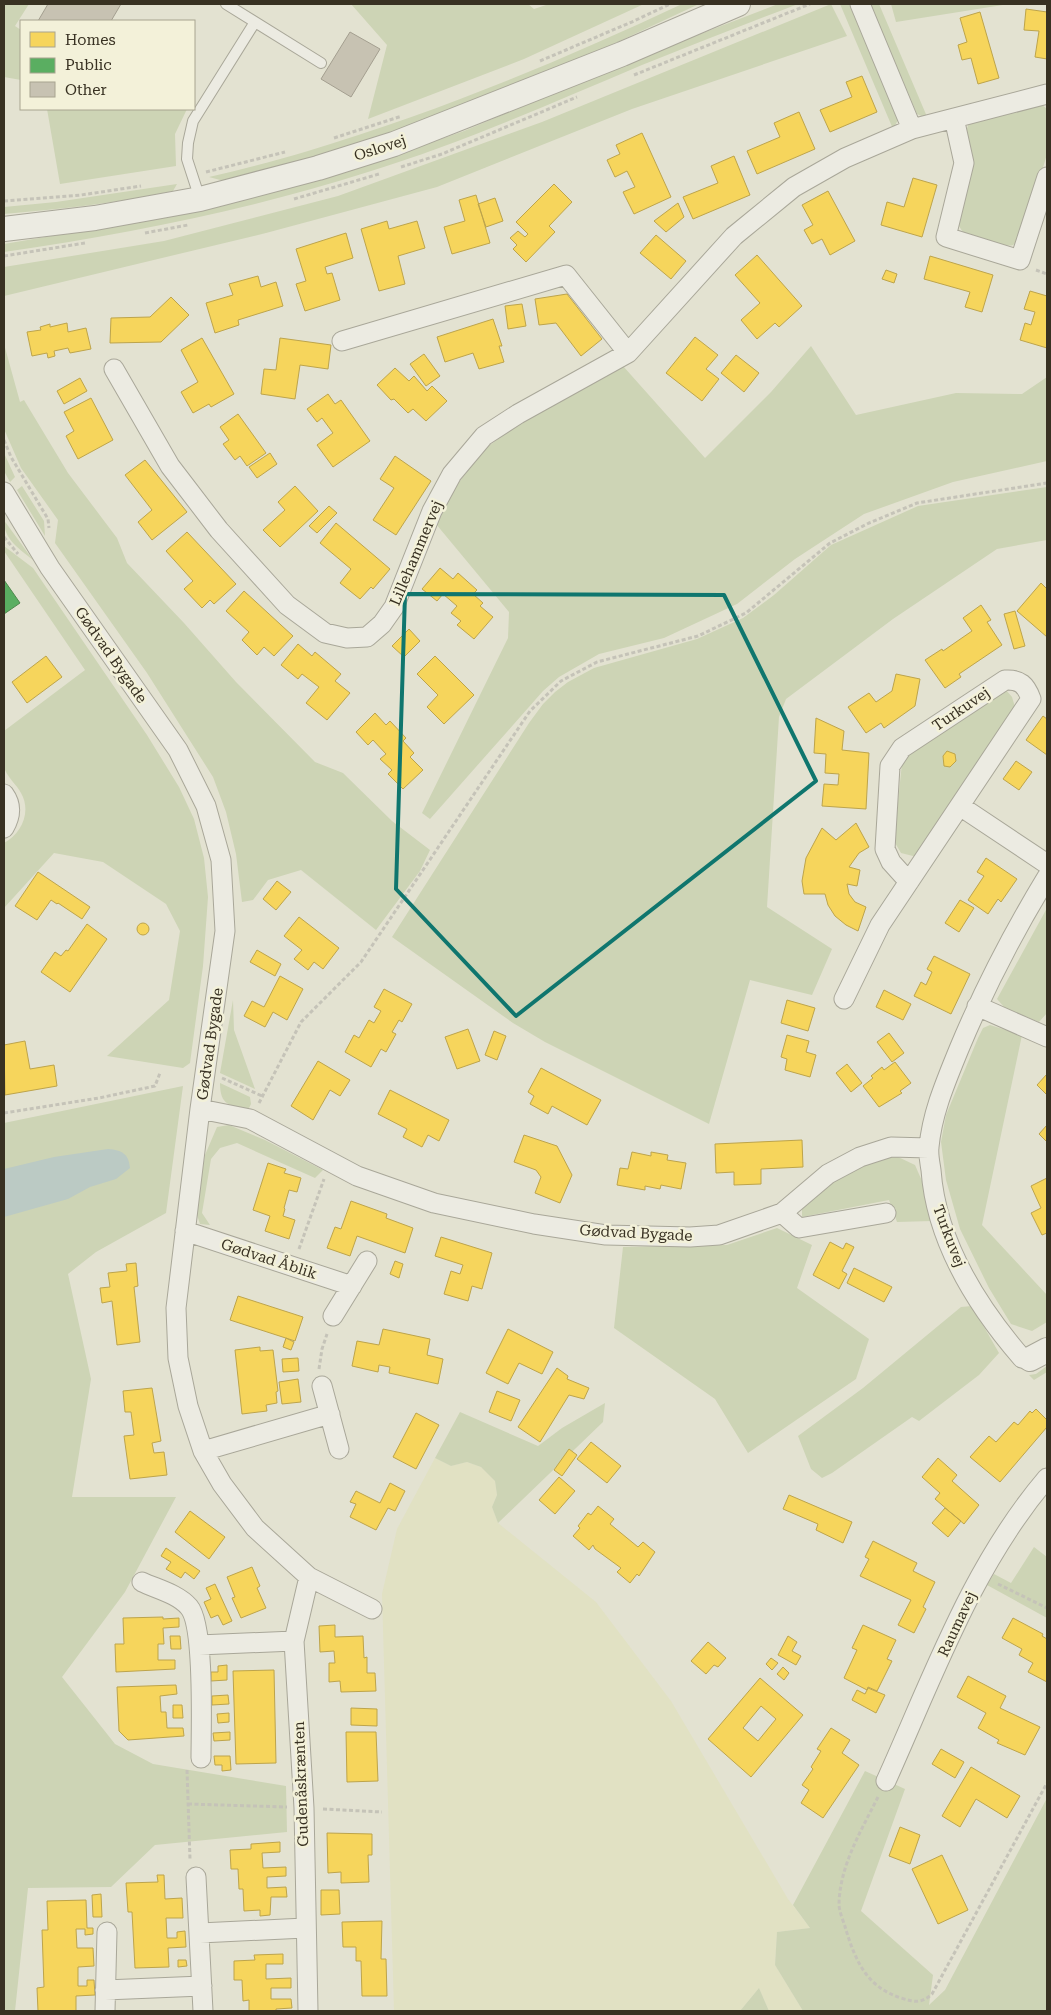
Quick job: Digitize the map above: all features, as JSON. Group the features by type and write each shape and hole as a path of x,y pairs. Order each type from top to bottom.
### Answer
{"street":[{"name":"Oslovej","path":"4,229 95,218 200,199 318,168 394,144 622,54 738,4"},
{"path":"860,4 912,129"},
{"name":"Lillehammervej","path":"114,369 170,466 219,530 287,605 325,633 347,638 367,637 382,624 394,607 432,511 452,474 484,436 518,414 628,353 734,236 794,187 845,158 912,129 1047,94"},
{"path":"954,118 964,163 946,237 1020,260 1047,177"},
{"path":"342,341 566,275 628,353"},
{"name":"Gødvad Bygade","path":"4,492 50,568 178,750 206,806 220,860 225,931 200,1110 250,1119 357,1176 434,1202 534,1224 606,1235 690,1237 719,1235 782,1213 828,1174 860,1157 891,1147 929,1148"},
{"name":"Turkuvej","path":"844,999 880,925 909,882 960,806 1031,699 1023,683 1014,679 1004,680 902,748 890,766 885,849 891,862 909,882"},
{"path":"4,794 8,800 10,816 4,828"},
{"path":"960,806 1047,864"},
{"name":"Turkuvej","path":"1038,1355 1022,1358 1008,1342 970,1288 944,1232 932,1192 929,1148 940,1094 976,1006 1019,923 1047,877"},
{"path":"976,1006 1047,1037"},
{"path":"200,1110 176,1308 178,1358 188,1406 203,1451 222,1484 255,1528 310,1577 372,1608"},
{"path":"782,1213 799,1228 886,1213"},
{"name":"Gødvad Åblik","path":"185,1231 352,1286"},
{"path":"333,1316 367,1261"},
{"path":"320,1380 339,1449"},
{"path":"203,1451 330,1414"},
{"name":"Raumavej","path":"886,1781 965,1602 1010,1527 1047,1478"},
{"name":"Gudenåskrænten","path":"308,2011 304,1808 294,1641 310,1577"},
{"path":"142,1582 176,1597 189,1607 197,1622 201,1758"},
{"path":"199,1645 294,1641"},
{"path":"196,1877 203,2011"},
{"path":"200,1932 306,1928"},
{"path":"105,2011 107,1932"},
{"path":"105,1990 202,1986"}],"lane":[{"path":"226,4 321,63"},
{"path":"200,199 188,159 193,121 255,22"}],"path":[{"path":"533,64 670,4"},
{"path":"330,140 404,115"},
{"path":"192,175 293,150"},
{"path":"4,201 80,195 147,185"},
{"path":"250,1119 301,1022 361,962 530,711 561,681 597,662 698,636 746,613 830,543 885,516 918,503 1047,483"},
{"path":"4,1113 99,1098 155,1086 160,1073"},
{"path":"205,1076 220,1078 262,1096"},
{"path":"299,1247 330,1162"},
{"path":"320,1380 322,1349 325,1338"},
{"path":"980,1575 1047,1608"},
{"path":"196,1877 190,1871 187,1763 201,1758"},
{"path":"886,1781 848,1855 839,1906 856,1958 872,1982 887,1994 916,2003 925,2000 932,1994 1047,1783"}],"highlighted area":[{"path":"405,594 724,595 816,781 516,1016 396,889"}],"green space":[{"path":"4,4 29,4 15,26 20,29 20,80 4,77"},
{"path":"351,4 528,4 534,9 549,4 644,4 524,59 368,119 387,45"},
{"path":"682,4 699,4 566,66 397,132 244,178 224,181 209,177 271,162 404,120 591,46"},
{"path":"778,4 798,4 642,65 541,108 403,161 323,186 233,209 142,229 4,252 4,244 146,220 302,184 361,167 464,131 656,51"},
{"path":"831,4 847,36 632,109 437,187 266,233 4,296 4,267 164,241 338,196 542,122"},
{"path":"840,4 849,4 898,120 893,129"},
{"path":"870,4 879,4 928,119 917,114"},
{"path":"891,4 1009,4 896,22"},
{"path":"1041,104 1047,109 1047,154 1023,233 1015,244 1009,246 965,234 958,224 974,163 966,131 969,123"},
{"path":"47,110 187,110 175,134 176,166 60,184"},
{"path":"177,184 173,191 131,199 68,208 4,214 4,207 56,202"},
{"path":"4,344 20,402 24,400 68,473 117,538 127,563 184,623 236,682 315,762 343,773 392,821 430,850 420,871 376,930 301,870 268,880 253,900 242,902 236,854 226,812 213,777 147,673 55,543 58,520 21,468 4,429"},
{"path":"811,346 856,415 956,393 1022,394 1047,377 1047,461 953,482 864,514 795,559 737,604 664,638 599,654 559,677 543,691 430,819 422,813 508,638 509,612 436,524 452,492 482,451 525,419 623,366 705,458 771,392"},
{"path":"4,453 15,477 10,482 4,471"},
{"path":"22,486 44,521 45,536 17,490"},
{"path":"1047,487 1047,540 997,549 893,619 786,699 779,717 767,907 832,949 812,995 750,980 709,1124 545,1042 513,1023 392,937 529,723 543,704 568,682 594,668 697,639 743,618 774,595 831,545 918,506"},
{"path":"4,521 6,523 33,560 10,539"},
{"path":"4,546 33,568 147,735 179,787 194,819 204,858 208,897 203,966 190,1063 183,1068 107,1056 169,1000 180,931 166,904 103,862 54,853 4,908 4,843 20,828 25,815 25,808 21,793 4,767 4,731 85,670 4,551"},
{"path":"1006,690 1012,697 1015,707 917,857 901,853 894,841 902,763 905,756"},
{"path":"1047,908 1047,1013 1039,1022 1005,1008 997,999"},
{"path":"233,1000 234,1030 255,1089 220,1073"},
{"path":"990,1025 1022,1035 982,1225 1047,1295 1047,1322 1032,1331 1011,1324 989,1288 960,1229 946,1180 941,1142 946,1115 978,1038 983,1028"},
{"path":"220,1083 250,1097 251,1104 248,1110 227,1103 220,1091"},
{"path":"183,1086 166,1213 96,1252 68,1274 91,1379 72,1497 176,1497 125,1592 62,1677 115,1744 153,1764 286,1786 287,1832 155,1845 111,1887 28,1888 15,2011 4,2011 4,1123"},
{"path":"229,1125 265,1140 323,1170 315,1178 237,1143 220,1148 211,1159 202,1213 210,1225 200,1224 196,1212 205,1155 217,1127"},
{"path":"896,1156 915,1165 922,1181 932,1221 897,1222 889,1200 802,1217 802,1209 838,1177 872,1161"},
{"path":"777,1228 812,1245 797,1288 869,1339 856,1379 748,1453 715,1399 614,1328 623,1247 727,1245"},
{"path":"972,1306 999,1353 979,1375 919,1421 912,1417 832,1473 822,1478 811,1469 798,1436 863,1388 961,1307"},
{"path":"1047,1366 1047,1372 1034,1380 1029,1375 1036,1374"},
{"path":"605,1403 603,1422 498,1523 492,1507 497,1495 495,1481 481,1467 467,1462 451,1466 435,1458 460,1412 538,1446 562,1428"},
{"path":"435,1458 451,1466 467,1462 481,1467 495,1481 497,1495 492,1507 498,1523 596,1602 671,1701 788,1899 810,1928 777,1932 775,1965 803,2011 769,2011 759,1988 740,2011 394,2011 382,1594 397,1529"},
{"path":"1034,1547 1047,1557 1047,1618 987,1585 994,1574 1011,1583"},
{"path":"865,1771 905,1789 861,1911 933,1975 929,2005 945,1990 1047,1798 1047,2011 803,2011 775,1965 777,1932 810,1928 793,1905"},
{"path":"759,1988 769,2011 740,2011"}],"shaded area":[{"path":"108,1149 117,1150 128,1159 130,1168 116,1179 90,1187 68,1199 4,1217 4,1169 54,1157"}],"building: Homes":[{"path":"1026,9 1047,12 1047,59 1035,57 1039,31 1024,30"},
{"path":"980,12 999,78 978,84 971,58 962,60 958,45 967,42 960,18"},
{"path":"862,76 877,112 830,132 820,110 852,97 846,82"},
{"path":"799,112 815,149 757,174 747,151 780,137 774,123"},
{"path":"642,133 671,197 634,214 623,192 635,187 627,171 615,177 607,160 620,154 616,145"},
{"path":"734,156 750,195 693,219 683,197 718,183 711,166"},
{"path":"913,178 937,185 922,237 881,225 887,202 904,207"},
{"path":"554,184 572,202 549,226 555,232 526,262 513,249 517,245 510,238 518,231 525,237 528,234 516,222"},
{"path":"828,191 855,241 830,255 822,239 812,244 804,230 813,225 802,205"},
{"path":"476,195 490,243 452,254 444,227 465,221 459,200"},
{"path":"495,198 503,221 486,227 478,204"},
{"path":"678,203 684,217 666,232 654,221"},
{"path":"387,221 389,229 417,221 425,248 398,256 405,284 379,291 361,229"},
{"path":"346,233 353,258 325,267 327,274 332,273 340,300 305,311 296,284 306,281 296,249"},
{"path":"656,235 686,261 671,279 640,253"},
{"path":"757,255 802,306 779,327 775,323 757,339 741,320 760,303 735,275"},
{"path":"930,256 993,275 982,312 965,307 970,292 924,279"},
{"path":"886,270 897,274 894,283 882,279"},
{"path":"258,276 261,287 276,282 283,306 238,320 239,325 215,333 206,303 233,295 229,284"},
{"path":"1030,291 1047,296 1047,348 1020,340 1025,323 1031,325 1035,312 1024,309"},
{"path":"567,294 602,339 581,356 556,323 539,325 535,299"},
{"path":"171,297 189,315 161,342 110,343 111,318 150,317"},
{"path":"522,304 526,326 508,329 505,306"},
{"path":"493,319 502,346 499,346 504,362 479,369 473,353 445,362 437,337"},
{"path":"67,323 68,332 86,328 91,349 70,353 68,348 54,351 55,356 48,358 47,353 32,356 27,332 41,330 40,327 50,324 50,327"},
{"path":"695,337 718,355 706,369 719,379 702,401 666,373"},
{"path":"202,338 234,394 211,407 209,404 193,413 181,392 198,382 181,350"},
{"path":"280,338 331,345 328,369 300,365 295,399 261,394 264,369 276,370"},
{"path":"424,354 440,376 426,386 410,364"},
{"path":"736,355 759,373 744,392 721,373"},
{"path":"395,368 409,381 414,376 427,391 432,386 447,401 426,421 413,409 408,413 394,399 391,400 377,385"},
{"path":"80,378 87,391 64,404 57,391"},
{"path":"328,394 335,404 341,400 370,441 333,467 317,445 333,433 322,418 317,422 307,409"},
{"path":"91,398 113,440 78,459 66,436 74,431 64,412"},
{"path":"238,414 266,453 247,466 240,456 235,460 223,444 229,440 220,427"},
{"path":"270,453 277,464 257,478 249,467"},
{"path":"395,456 431,481 396,535 373,520 394,488 380,479"},
{"path":"145,460 187,512 152,540 138,522 152,510 125,475"},
{"path":"295,486 318,511 280,547 263,530 285,510 278,502"},
{"path":"329,506 337,513 317,533 309,526"},
{"path":"336,523 390,569 373,589 371,587 360,599 340,583 351,569 320,543"},
{"path":"187,532 236,584 214,604 210,600 202,608 184,589 193,581 166,551"},
{"path":"440,568 453,579 458,573 477,590 473,594 483,603 480,606 493,617 474,639 457,625 461,621 451,613 457,606 443,594 437,601 422,589"},
{"path":"1041,583 1047,589 1047,637 1017,611"},
{"path":"244,591 293,636 274,656 264,647 257,655 242,640 249,632 226,611"},
{"path":"981,605 991,620 987,622 1002,645 959,674 961,677 945,688 925,660 942,649 943,651 972,631 963,618"},
{"path":"1015,611 1025,646 1014,649 1004,614"},
{"path":"409,629 420,641 404,657 392,646"},
{"path":"298,644 312,656 315,652 341,674 335,681 350,693 327,720 306,703 319,687 302,674 298,679 281,665"},
{"path":"46,656 62,677 27,703 12,682"},
{"path":"435,656 474,695 444,724 427,707 438,695 417,674"},
{"path":"896,674 920,679 915,706 884,728 881,723 866,733 848,707 869,693 876,702 892,691"},
{"path":"375,713 386,725 390,721 406,738 403,741 414,753 410,757 423,770 403,789 388,774 392,770 380,759 386,754 373,740 368,745 356,732"},
{"path":"1043,716 1047,719 1047,755 1026,740"},
{"path":"816,718 844,731 842,750 869,753 866,809 822,806 824,784 838,785 839,774 825,773 826,754 814,753"},
{"path":"947,751 955,754 956,761 950,767 944,766 943,756"},
{"path":"1016,761 1032,772 1019,790 1003,779"},
{"path":"856,823 869,847 859,853 849,867 860,870 857,886 847,884 849,894 855,902 866,907 858,931 846,925 835,916 828,905 825,894 804,894 802,881 806,858 822,828 836,840"},
{"path":"986,858 1017,879 1001,902 998,899 988,914 968,900 984,876 977,872"},
{"path":"38,872 90,907 82,919 51,900 37,920 15,906"},
{"path":"277,881 291,892 276,910 263,899"},
{"path":"960,900 974,908 959,932 945,923"},
{"path":"299,917 339,948 323,969 314,962 308,970 294,959 302,950 284,936"},
{"path":"141,923 145,923 149,929 145,935 141,935 137,931 137,927"},
{"path":"87,924 107,939 70,992 41,972 55,952 61,956 66,950 68,951"},
{"path":"257,950 281,964 275,976 250,962"},
{"path":"934,956 970,974 951,1014 914,996 921,982 926,985 932,972 927,969"},
{"path":"280,976 303,989 287,1020 273,1012 265,1027 244,1016 252,1001 264,1007"},
{"path":"384,989 412,1004 402,1022 399,1020 392,1032 396,1034 386,1052 381,1049 371,1067 345,1052 354,1035 359,1038 369,1020 374,1023 381,1011 374,1007"},
{"path":"884,990 911,1004 903,1020 876,1007"},
{"path":"787,1000 815,1008 808,1031 781,1023"},
{"path":"468,1029 480,1061 457,1069 445,1037"},
{"path":"494,1031 506,1036 497,1060 485,1055"},
{"path":"889,1033 904,1053 892,1062 877,1042"},
{"path":"787,1035 809,1041 806,1052 816,1055 810,1077 785,1070 787,1059 781,1057"},
{"path":"25,1041 30,1069 54,1065 57,1086 5,1095 4,1045"},
{"path":"318,1061 350,1080 340,1096 330,1090 313,1120 291,1106"},
{"path":"895,1062 911,1083 900,1091 902,1093 879,1107 863,1086 882,1067 884,1070"},
{"path":"847,1064 862,1083 851,1092 836,1073"},
{"path":"541,1068 601,1100 587,1125 552,1106 548,1114 530,1104 534,1096 528,1092"},
{"path":"1047,1074 1047,1095 1037,1085"},
{"path":"390,1090 449,1120 439,1141 428,1135 422,1147 403,1137 407,1129 378,1114"},
{"path":"1047,1125 1047,1142 1039,1134"},
{"path":"524,1135 557,1146 572,1175 560,1203 535,1193 541,1177 536,1170 514,1162"},
{"path":"802,1140 803,1167 761,1169 761,1184 734,1185 734,1172 716,1173 715,1144"},
{"path":"632,1152 651,1156 651,1152 668,1155 667,1160 686,1163 681,1189 661,1185 660,1189 645,1186 645,1190 617,1185 620,1168 628,1169"},
{"path":"268,1163 286,1169 284,1173 301,1178 297,1192 289,1190 284,1208 283,1216 295,1220 289,1239 265,1231 270,1216 253,1210"},
{"path":"1047,1178 1047,1233 1042,1235 1031,1213 1041,1208 1031,1186"},
{"path":"351,1201 387,1214 386,1218 413,1228 405,1253 357,1236 350,1256 327,1248 335,1227 341,1229"},
{"path":"441,1237 492,1253 482,1289 472,1286 468,1301 444,1294 451,1271 460,1274 463,1265 435,1256"},
{"path":"830,1242 843,1249 846,1243 854,1247 842,1271 847,1274 839,1289 813,1275"},
{"path":"395,1261 403,1264 399,1278 390,1274"},
{"path":"136,1263 138,1286 134,1287 140,1342 117,1345 112,1301 102,1303 100,1288 110,1287 108,1273 127,1271 126,1264"},
{"path":"854,1268 892,1287 884,1302 847,1283"},
{"path":"238,1296 303,1317 295,1341 230,1320"},
{"path":"383,1329 430,1339 427,1355 443,1359 438,1384 389,1373 390,1367 379,1365 378,1372 352,1366 357,1341 379,1345"},
{"path":"508,1329 553,1352 542,1374 519,1363 508,1384 486,1373"},
{"path":"286,1338 294,1342 291,1350 283,1347"},
{"path":"260,1347 260,1351 273,1350 278,1391 276,1392 277,1403 266,1405 267,1411 242,1414 235,1350"},
{"path":"298,1358 299,1371 283,1372 282,1359"},
{"path":"557,1368 568,1376 567,1379 589,1388 584,1399 569,1395 540,1442 518,1427"},
{"path":"298,1379 301,1402 282,1404 279,1382"},
{"path":"152,1388 161,1441 152,1443 154,1453 164,1452 167,1475 130,1479 124,1436 134,1435 131,1412 125,1412 123,1391"},
{"path":"497,1391 520,1400 511,1421 489,1412"},
{"path":"1036,1409 1047,1420 1047,1427 1000,1482 970,1457 989,1436 996,1442 1014,1422 1018,1425 1030,1411 1032,1413"},
{"path":"416,1413 439,1425 416,1469 393,1457"},
{"path":"591,1442 621,1466 607,1483 577,1459"},
{"path":"569,1449 577,1455 562,1476 554,1470"},
{"path":"938,1458 957,1475 952,1481 979,1505 964,1524 935,1499 940,1493 922,1477"},
{"path":"559,1477 575,1491 555,1514 539,1500"},
{"path":"390,1483 405,1491 395,1511 388,1508 376,1530 350,1517 356,1504 350,1502 356,1491 380,1503"},
{"path":"789,1495 852,1522 843,1543 816,1530 818,1524 783,1509"},
{"path":"598,1506 614,1519 610,1524 638,1547 643,1542 655,1552 639,1576 637,1574 630,1583 617,1572 621,1568 595,1549 593,1545 589,1550 573,1536 588,1513 591,1515"},
{"path":"945,1508 961,1521 948,1537 932,1523"},
{"path":"190,1511 225,1537 209,1559 175,1532"},
{"path":"873,1541 917,1563 913,1571 935,1582 923,1607 926,1609 914,1633 898,1625 911,1600 860,1576 869,1559 865,1557"},
{"path":"166,1548 200,1571 194,1579 185,1572 181,1578 166,1569 171,1562 161,1556"},
{"path":"252,1567 260,1586 257,1588 266,1608 241,1618 232,1598 235,1597 227,1577"},
{"path":"215,1584 232,1621 223,1625 218,1615 211,1618 204,1602 211,1599 206,1588"},
{"path":"163,1617 163,1619 179,1618 179,1627 163,1628 164,1644 158,1644 158,1660 175,1660 175,1669 116,1672 115,1644 124,1644 123,1618"},
{"path":"1013,1618 1043,1634 1042,1636 1047,1639 1047,1682 1028,1672 1033,1663 1019,1655 1022,1649 1002,1638"},
{"path":"335,1625 335,1637 363,1636 364,1658 367,1657 367,1673 375,1673 376,1691 341,1692 340,1681 329,1682 329,1663 335,1663 334,1651 320,1652 319,1626"},
{"path":"863,1625 896,1640 887,1659 892,1661 877,1691 868,1687 867,1690 844,1678 857,1650 852,1648"},
{"path":"170,1636 180,1636 181,1649 171,1649"},
{"path":"788,1636 797,1642 792,1651 801,1656 796,1665 778,1655"},
{"path":"708,1642 726,1658 718,1667 714,1665 706,1674 691,1661"},
{"path":"771,1658 778,1663 772,1670 766,1664"},
{"path":"227,1665 227,1680 211,1681 211,1672 218,1672 218,1666"},
{"path":"783,1667 789,1673 784,1680 777,1674"},
{"path":"274,1670 276,1763 236,1764 233,1671"},
{"path":"968,1676 1006,1696 1000,1708 1040,1727 1025,1755 997,1743 999,1740 978,1728 986,1713 957,1697"},
{"path":"760,1678 803,1715 751,1777 708,1739","holes":["761,1706 776,1719 758,1741 743,1728"]},
{"path":"176,1685 177,1694 160,1696 161,1712 166,1712 167,1728 183,1728 184,1736 128,1740 119,1731 117,1687"},
{"path":"868,1688 885,1695 876,1713 852,1700 857,1690 865,1694"},
{"path":"228,1695 229,1704 212,1705 212,1696"},
{"path":"173,1705 182,1705 183,1718 173,1718"},
{"path":"351,1708 377,1709 377,1726 351,1725"},
{"path":"229,1713 229,1722 218,1723 217,1714"},
{"path":"831,1728 850,1740 842,1753 859,1765 823,1818 801,1803 809,1790 802,1785 813,1769 811,1767 821,1751 817,1749"},
{"path":"230,1732 230,1740 214,1741 213,1733"},
{"path":"346,1732 376,1732 378,1781 347,1782"},
{"path":"941,1749 964,1762 955,1778 932,1764"},
{"path":"214,1756 230,1756 231,1770 222,1771 222,1765 215,1765"},
{"path":"971,1767 1020,1796 1007,1818 976,1799 960,1827 942,1816"},
{"path":"900,1827 920,1835 910,1864 889,1856"},
{"path":"327,1833 372,1834 372,1855 368,1855 369,1882 341,1883 341,1872 328,1873"},
{"path":"280,1842 280,1852 262,1853 263,1868 286,1867 286,1876 267,1877 267,1888 286,1887 287,1897 271,1897 270,1915 260,1916 260,1910 244,1911 243,1889 239,1889 238,1869 231,1869 230,1850 251,1849 251,1844"},
{"path":"942,1855 968,1910 938,1924 912,1869"},
{"path":"157,1875 164,1875 165,1899 182,1898 183,1918 166,1918 167,1938 177,1938 177,1932 185,1931 186,1947 168,1948 169,1967 135,1968 132,1912 128,1912 126,1883 158,1882"},
{"path":"321,1890 339,1890 340,1914 321,1915"},
{"path":"101,1894 102,1917 93,1917 92,1895"},
{"path":"86,1900 87,1928 93,1928 93,1934 85,1935 85,1929 76,1929 77,1948 93,1948 94,1966 78,1967 78,1986 87,1986 87,1980 94,1980 95,1995 76,1996 76,2011 38,2011 37,1988 44,1987 42,1930 48,1930 47,1901"},
{"path":"382,1921 381,1959 386,1959 387,1996 362,1996 361,1961 356,1961 356,1947 343,1947 342,1922"},
{"path":"283,1954 283,1964 266,1964 266,1979 291,1978 291,1988 271,1988 271,1999 291,1999 292,2008 276,2009 276,2011 249,2011 249,2000 243,2001 242,1980 234,1980 234,1961 255,1960 254,1955"},
{"path":"178,1960 186,1960 187,1966 178,1967"}],"building: Public":[{"path":"4,580 20,603 4,614"}],"building: Other":[{"path":"48,4 121,4 112,20 39,20"},
{"path":"350,32 380,49 351,97 321,79"}]}
